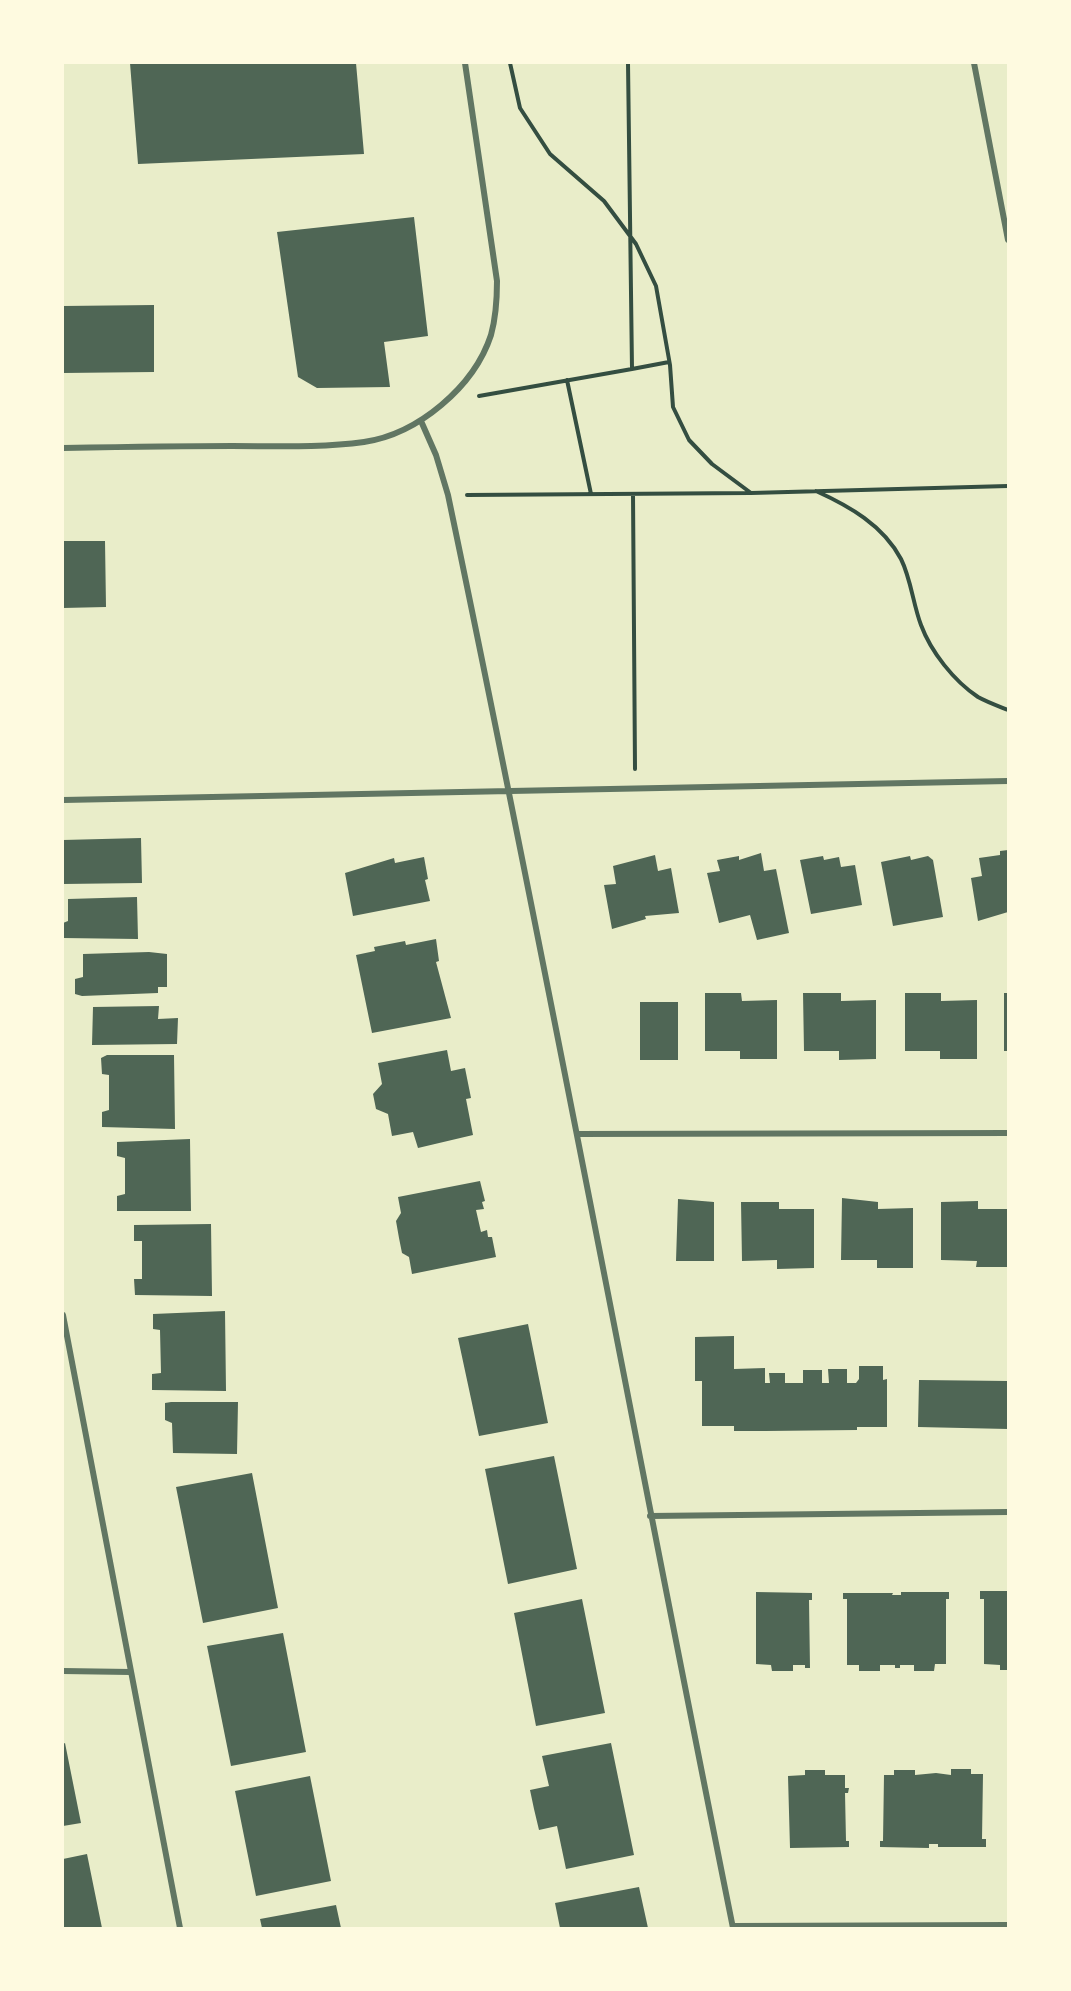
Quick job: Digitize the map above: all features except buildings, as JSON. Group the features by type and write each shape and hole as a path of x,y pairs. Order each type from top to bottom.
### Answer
{"street":[{"path":"63,448 309,446 364,442 385,437 421,421 454,392 475,366 490,336 496,308 497,281 465,63"},
{"path":"974,63 1008,240"},
{"path":"421,421 436,455 448,495 510,789 650,1516 733,1927 1008,1926"},
{"path":"63,800 510,789 1008,781"},
{"path":"578,1134 1008,1133"},
{"path":"63,1315 180,1928"},
{"path":"650,1516 1008,1512"},
{"path":"63,1671 130,1672"}],"path":[{"path":"510,63 520,108 550,154 604,201 630,236 656,286 670,362 673,406 689,440 712,464 751,493"},
{"path":"628,63 632,369"},
{"path":"442,403 670,362"},
{"path":"567,380 591,494"},
{"path":"448,495 751,493 1008,486"},
{"path":"815,490 842,503 876,526 901,559 921,626 934,651 956,678 978,696 1008,710"},
{"path":"633,494 635,787"}]}
